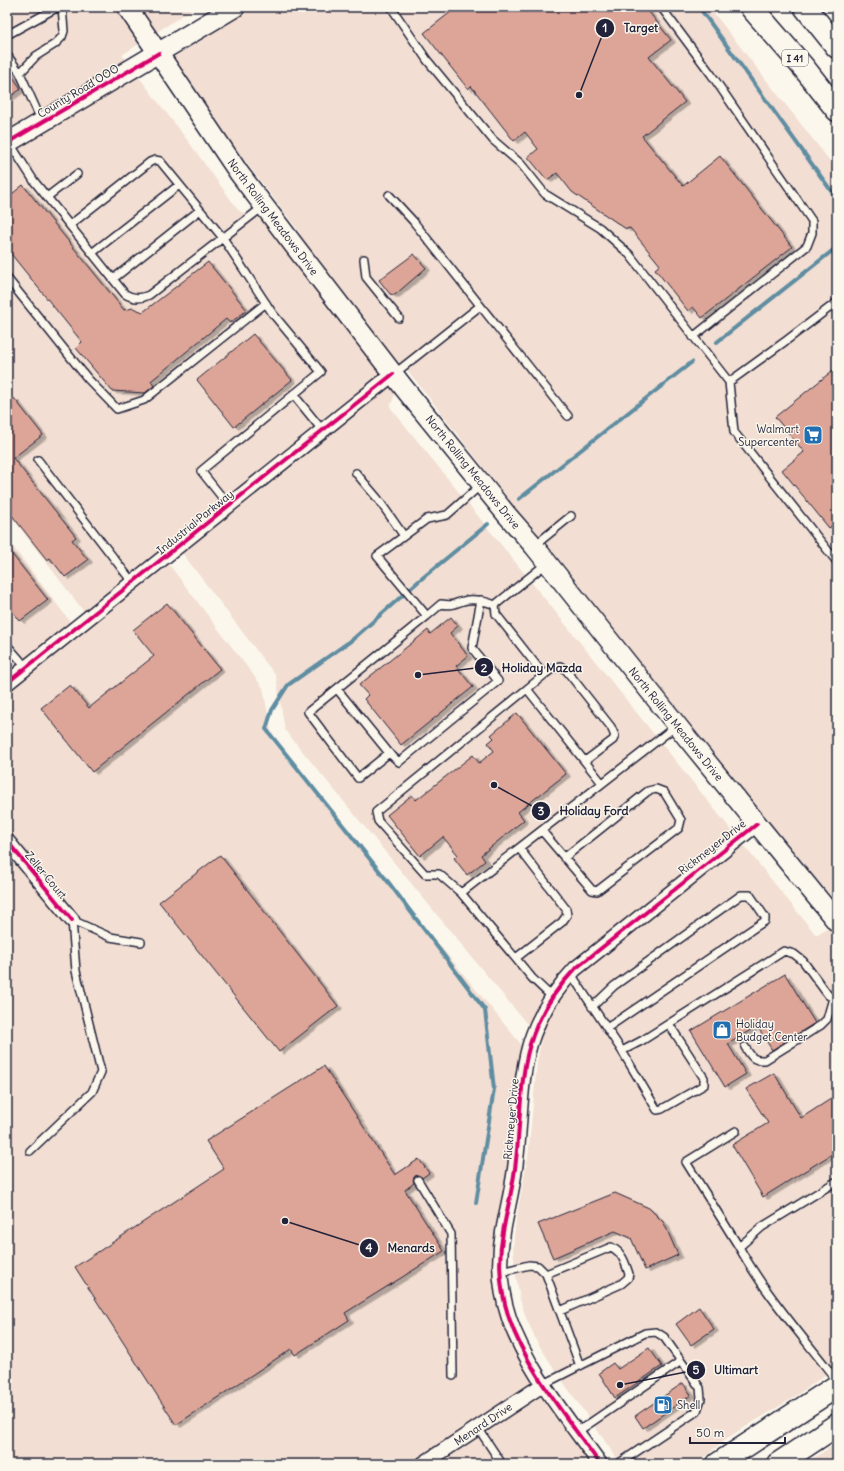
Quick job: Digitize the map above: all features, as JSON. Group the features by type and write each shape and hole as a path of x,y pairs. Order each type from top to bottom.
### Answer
{"main road":[{"name":"North Rolling Meadows Drive","path":"128,7 239,173 394,374 757,824 832,913"},
{"name":"County Road OOO","path":"8,143 234,7"},
{"name":"I 41","path":"751,7 804,68 837,110"},
{"path":"805,7 837,47"},
{"path":"718,1464 837,1386"},
{"path":"778,1464 837,1425"}],"street":[{"name":"Industrial Parkway","path":"7,683 394,374"},
{"name":"Rickmeyer Drive","path":"600,1464 544,1384 525,1354 513,1330 505,1301 501,1272 502,1242 515,1169 526,1059 538,1022 552,996 571,974 586,959 757,824"},
{"name":"Zeller Court","path":"7,841 72,920"},
{"name":"Menard Drive","path":"423,1464 544,1384"}],"lane":[{"path":"7,35 58,7"},
{"path":"20,73 36,56 55,44 62,37 64,31 62,7"},
{"path":"391,7 427,60 493,140 521,164 545,194 600,228 629,254 728,382 734,432 837,562"},
{"path":"661,7 711,74 812,221 812,233 807,246 693,337"},
{"path":"7,55 20,73 42,123"},
{"path":"8,143 34,181 125,294 137,298 145,297 153,292 264,206"},
{"path":"70,225 150,162 155,160 160,162 223,238 272,314 321,372 201,471 229,506"},
{"path":"47,197 77,174"},
{"path":"92,253 179,185"},
{"path":"389,195 413,221 568,416"},
{"path":"113,279 200,210"},
{"path":"364,259 366,277 399,318"},
{"path":"7,278 88,379 117,409 144,400 266,303"},
{"path":"728,382 837,302"},
{"path":"394,374 480,306"},
{"path":"293,394 323,430"},
{"path":"38,460 133,582"},
{"path":"356,473 378,499 404,536"},
{"path":"427,616 377,556 427,518 447,515 482,484"},
{"path":"534,546 571,516"},
{"path":"495,605 548,563"},
{"path":"389,753 358,778 308,712 441,604 452,606 464,600 481,600 495,605"},
{"path":"337,689 389,753 399,762 498,681 472,648 481,600"},
{"path":"495,605 496,614 544,675"},
{"path":"7,645 26,667"},
{"path":"552,996 532,978 461,893 439,874 425,874 378,821 376,812 544,675 552,669 560,666 566,670 611,727 615,736 613,740 585,761"},
{"path":"527,689 602,783"},
{"path":"461,893 677,725"},
{"path":"542,831 564,858 592,890 598,891 679,828 681,820 664,792 656,789 648,791 564,858"},
{"path":"516,958 562,922 567,915 566,909 519,848"},
{"path":"592,1007 614,986 740,895 750,895 765,917 765,921 607,1028"},
{"path":"30,1152 92,1092 101,1072 76,971 72,920 110,937 141,942"},
{"path":"622,1051 669,1024 784,951 794,954 803,961 828,995 835,997 827,1019 821,1025 765,1060 757,1061 752,1058 745,1047"},
{"path":"571,974 622,1051 657,1110 662,1109 704,1085 704,1078 669,1024"},
{"path":"736,1131 686,1162 749,1264 837,1381"},
{"path":"418,1180 451,1234 453,1376"},
{"path":"739,1246 762,1227 837,1181"},
{"path":"546,1274 611,1247 622,1256 630,1274 621,1284 560,1311"},
{"path":"501,1272 529,1265 538,1266 546,1274 580,1366"},
{"path":"544,1384 645,1333 656,1332 664,1337 700,1388 701,1399 697,1411 618,1464"},
{"path":"577,1432 681,1361"},
{"path":"478,1428 502,1464"}],"shaded area":[{"path":"7,7 195,7 122,55 239,211 301,234 229,140 174,57 255,7 709,7 837,170 837,904 691,725 541,537 516,509 405,367 390,407 816,935 837,922 837,1366 796,1396 727,1438 697,1464 621,1464 557,1373 537,1342 526,1318 520,1299 513,1247 516,1220 528,1157 537,1063 541,1041 285,730 276,676 177,546 88,617 7,511"},
{"path":"7,539 75,628 164,558 263,688 273,742 528,1053 503,1232 509,1317 600,1464 14,1464 7,1455"},
{"path":"837,1443 837,1464 805,1464"}],"building":[{"path":"457,7 645,7 671,40 649,57 685,102 642,136 683,186 720,156 792,247 702,318 693,307 688,311 655,269 660,265 630,228 626,229 572,192 557,173 547,180 528,157 538,149 525,132 514,141 471,86 468,89 424,33"},
{"path":"7,68 21,89 7,99"},
{"path":"23,185 124,310 133,308 143,312 208,262 247,310 230,323 226,319 151,381 154,386 145,393 112,391 76,348 82,342 7,249 7,198"},
{"path":"414,254 426,268 396,294 390,294 379,280"},
{"path":"253,334 292,380 234,427 197,380"},
{"name":"Walmart Supercenter","path":"837,367 837,522 829,528 782,470 804,452 775,417"},
{"path":"14,398 43,435 13,458 76,537 72,540 88,560 65,577 50,558 47,560 7,509 7,403"},
{"path":"7,548 48,600 20,621 7,604"},
{"path":"167,603 220,669 92,772 41,708 70,685 89,708 154,656 133,630"},
{"path":"451,617 458,626 450,633 468,656 456,666 473,687 401,745 364,699 368,695 359,685 428,630 430,634"},
{"path":"517,713 566,774 518,812 524,820 481,855 485,861 467,875 454,858 458,855 443,837 420,856 387,815 412,795 416,800 473,755 479,763 494,751 488,743 494,738 491,735"},
{"path":"220,855 338,1006 279,1052 159,902"},
{"name":"Holiday Budget Center","path":"785,974 815,1023 772,1050 757,1026 728,1044 746,1074 725,1087 691,1031"},
{"path":"324,1066 395,1175 419,1159 429,1173 422,1178 418,1175 415,1176 413,1180 414,1183 405,1190 444,1251 345,1313 349,1320 295,1355 291,1349 176,1425 75,1267 224,1169 206,1141"},
{"path":"774,1073 801,1118 837,1095 837,1151 763,1197 732,1145 768,1123 746,1089"},
{"path":"615,1193 649,1208 664,1223 678,1255 645,1270 631,1238 615,1231 553,1258 538,1224"},
{"path":"699,1307 714,1329 691,1345 676,1324"},
{"path":"649,1348 662,1366 615,1398 599,1373 613,1363 618,1369"},
{"name":"Shell","path":"683,1383 691,1395 643,1428 635,1416"}],"waterway":[{"path":"699,7 837,199"},
{"path":"717,342 837,247"},
{"path":"519,499 692,362"},
{"path":"476,1203 494,1089 485,1010 389,883 266,729 272,710 288,685 352,640 420,580 488,524"}],"cycle path":[{"path":"7,143 159,53"},
{"path":"7,683 393,374"},
{"path":"600,1464 549,1394 526,1356 509,1318 502,1286 500,1264 501,1243 515,1169 521,1097 528,1050 545,1008 575,969 757,824"},
{"path":"7,841 72,920"}],"place":[{"name":"Target","path":"579,95"},
{"name":"Walmart Supercenter","path":"813,435"},
{"name":"Holiday Mazda","path":"418,675"},
{"name":"Holiday Ford","path":"494,785"},
{"name":"Holiday Budget Center","path":"722,1030"},
{"name":"Menards","path":"285,1221"},
{"name":"Ultimart","path":"620,1385"},
{"name":"Shell","path":"663,1405"}]}
